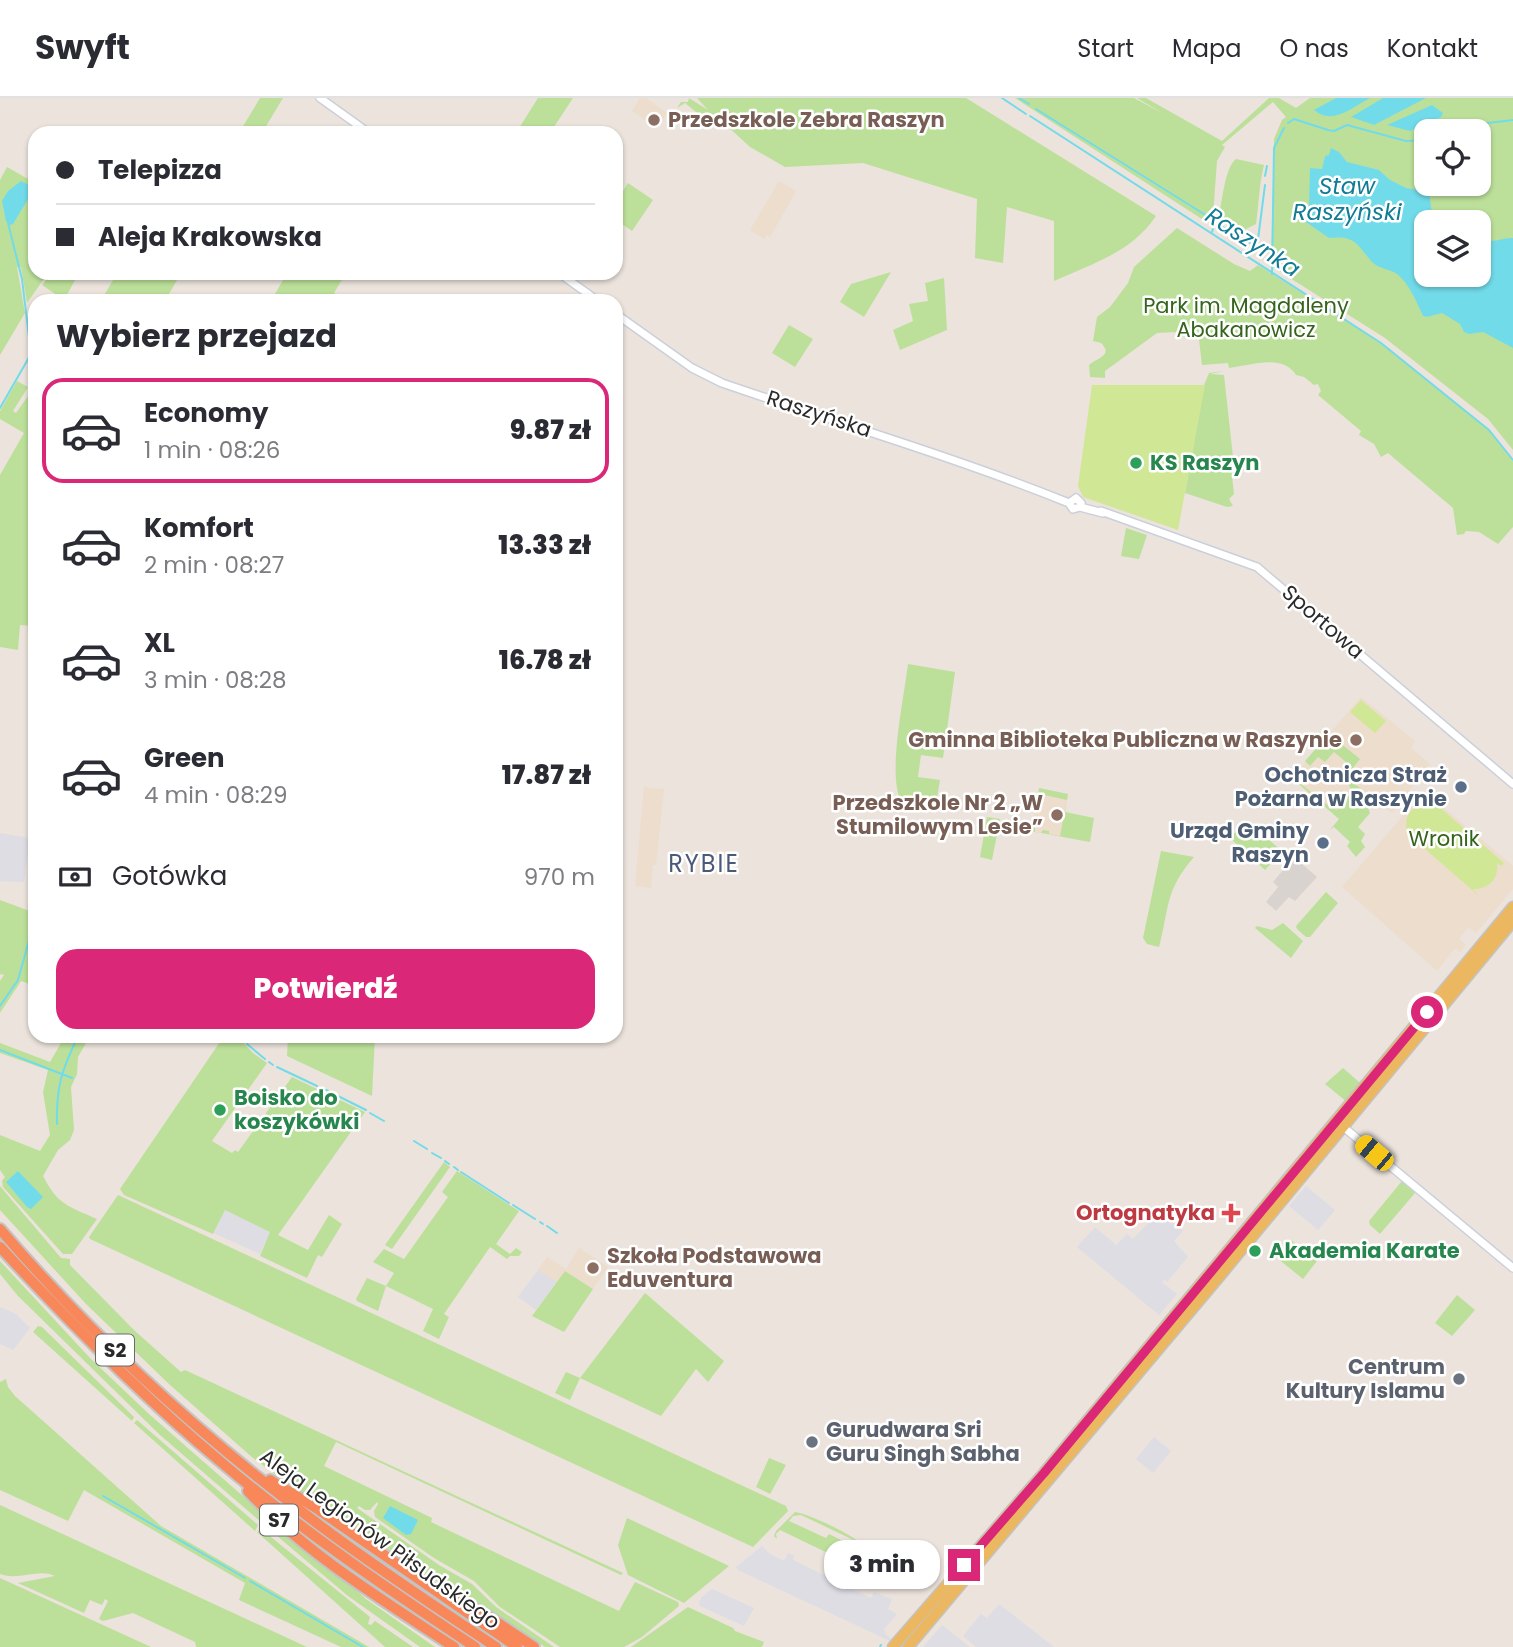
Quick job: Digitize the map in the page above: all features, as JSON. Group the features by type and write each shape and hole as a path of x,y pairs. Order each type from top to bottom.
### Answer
{"highway":[{"name":"Aleja Legionów Piłsudskiego","path":"0,1229 52,1287 124,1359 240,1462 350,1548 496,1647"},
{"name":"Aleja Legionów Piłsudskiego","path":"0,1247 93,1345 154,1404 223,1464 344,1557 475,1647"},
{"name":"S7","path":"240,1462 304,1501 517,1647"},
{"name":"S7","path":"223,1464 256,1500 299,1539 454,1647"},
{"path":"407,1573 483,1613 534,1647"},
{"path":"425,1628 446,1647"}],"main road":[{"path":"908,1647 1340,1124 1513,907"},
{"path":"893,1647 1513,921"}],"street":[{"path":"320,98 359,126"},
{"path":"569,280 588,294"},
{"name":"Raszyńska","path":"623,319 692,368 722,383 945,455 1070,501 1078,498 1081,505"},
{"name":"Sportowa","path":"1081,505 1257,567 1513,784"},
{"path":"1340,1124 1513,1268"}],"shaded area":[{"name":"Przedszkole Zebra Raszyn","path":"640,98 646,98 667,113 657,128 632,111"},
{"path":"779,181 796,191 770,237 767,235 764,239 750,230"},
{"path":"1361,697 1415,741 1411,748 1430,764 1392,813 1362,790 1339,819 1292,777"},
{"path":"644,787 664,789 651,888 635,886"},
{"name":"Przedszkole Nr 2 „W Stumilowym Lesie”","path":"1039,788 1068,794 1065,812 1094,818 1090,842 1031,831"},
{"path":"1424,791 1513,866 1513,889 1476,933 1468,927 1459,939 1466,945 1460,952 1455,948 1437,971 1342,887"},
{"path":"0,833 28,838 24,882 0,881"},
{"path":"1294,857 1317,877 1295,901 1289,897 1276,911 1266,902 1278,887 1273,882"},
{"path":"1306,1186 1335,1210 1318,1230 1289,1206"},
{"path":"225,1210 271,1232 260,1254 214,1233"},
{"path":"1160,1211 1183,1231 1174,1241 1188,1257 1167,1282 1165,1279 1162,1282 1177,1294 1159,1315 1077,1247 1095,1227 1116,1245 1127,1234 1133,1239"},
{"path":"579,1248 608,1267 593,1289 565,1271 557,1282 538,1270 547,1257 566,1269"},
{"path":"538,1270 557,1282 536,1310 518,1297"},
{"path":"0,1307 16,1314 30,1328 13,1350 0,1344"},
{"path":"1154,1437 1171,1451 1153,1473 1136,1459"},
{"path":"762,1546 770,1554 784,1561 788,1553 794,1556 793,1560 871,1598 874,1592 892,1599 888,1609 897,1614 884,1629 890,1641 738,1570 736,1567"},
{"path":"712,1589 754,1608 744,1626 700,1606 702,1597"},
{"path":"999,1604 1054,1647 976,1647 963,1636 981,1614 987,1618"},
{"path":"942,1625 947,1629 970,1647 923,1647"}],"green space":[{"path":"260,98 283,98 266,126 243,126"},
{"path":"538,98 573,98 555,126 520,126"},
{"path":"689,98 708,110 697,98 966,98 1156,216 1123,248 1054,281 1054,221 1007,207 1003,263 975,258 977,199 863,163 785,167 750,147 714,114 707,121 685,103 677,108 681,102 688,102"},
{"path":"1015,98 1134,98 1162,113 1137,98 1146,98 1222,141 1269,98 1279,98 1296,108 1310,98 1513,98 1513,450 1488,419 1385,338 1271,266 1274,139 1286,117 1273,102 1222,145 1225,147 1217,161 1213,216 1208,223"},
{"path":"1236,159 1264,165 1256,224 1244,230 1225,224 1219,216 1229,169"},
{"path":"7,167 28,179 28,280 43,280 33,294 28,294 27,303 21,267 17,267 25,313 0,355 0,180"},
{"path":"628,183 653,200 632,231 623,225 623,191"},
{"name":"Park im. Magdaleny Abakanowicz","path":"1177,228 1234,264 1250,271 1258,265 1379,342 1489,430 1513,461 1513,527 1498,544 1479,532 1466,531 1457,535 1453,508 1388,453 1381,457 1374,444 1359,435 1361,431 1318,395 1321,391 1318,384 1314,385 1304,377 1296,375 1283,364 1265,362 1229,368 1228,363 1202,365 1198,331 1157,333 1105,371 1105,378 1090,377 1089,365 1106,351 1101,343 1093,341 1097,317 1110,307 1128,283 1134,267"},
{"path":"891,272 864,317 840,302 851,284"},
{"path":"944,278 947,330 900,350 893,330 913,321 909,304 928,301 925,283"},
{"path":"46,280 75,280 67,294 55,294 42,285"},
{"path":"113,280 177,280 169,294 105,294"},
{"path":"283,280 342,280 336,294 275,294"},
{"path":"789,325 813,339 795,367 772,353"},
{"path":"1224,371 1210,374 1224,375 1234,466 1231,467 1234,494 1229,499 1233,506 1227,507 1185,493 1201,404 1092,385 1204,385 1209,373"},
{"path":"17,381 28,387 13,411 16,413 28,396 28,626 20,625 18,650 0,647 0,475 24,433 0,419 0,411"},
{"name":"KS Raszyn","path":"1092,385 1205,385 1178,530 1083,497 1078,486"},
{"path":"1126,528 1147,535 1139,559 1121,556"},
{"path":"908,664 955,672 943,758 921,755 918,777 940,780 937,798 933,801 899,796 896,783 896,750"},
{"path":"1361,700 1386,721 1375,733 1350,712"},
{"path":"1327,736 1332,742 1334,738 1360,759 1350,772 1351,780 1362,790 1358,796 1367,805 1370,813 1358,827 1365,834 1361,841 1365,847 1356,857 1347,846 1350,842 1334,827 1330,830 1339,819 1286,773 1274,785 1289,768 1295,773 1292,777 1330,807 1335,801 1337,810 1352,792 1346,778 1346,762 1334,752 1325,762 1318,757 1310,766 1305,761"},
{"path":"1039,788 1068,794 1067,800 1040,794 1036,807"},
{"name":"Wronik","path":"1429,798 1504,863 1501,866 1497,863 1492,882 1473,889 1479,896 1408,834 1406,822 1409,813 1428,804"},
{"path":"1067,800 1065,812 1094,818 1090,842 1041,833 1043,830 1060,836"},
{"path":"987,817 1000,819 992,860 980,857"},
{"path":"1246,820 1282,851 1265,870 1230,838"},
{"path":"1161,851 1194,857 1177,880 1169,900 1159,947 1147,944 1143,938"},
{"path":"1326,892 1338,903 1310,937 1306,937 1296,926"},
{"path":"0,900 28,910 28,984 21,981 0,1013 0,981 4,975 0,974"},
{"path":"1283,923 1303,941 1291,958 1255,928 1257,926 1272,930"},
{"path":"0,1043 50,1062 61,1043 86,1043 78,1057 77,1074 71,1087 74,1130 70,1140 58,1150 43,1176 65,1204 97,1219 72,1254 63,1254 3,1187 2,1181 5,1177 0,1170 0,1135 40,1151 50,1135 43,1092 48,1070 0,1053"},
{"path":"219,1043 244,1043 267,1063 212,1141 232,1153 235,1150 238,1152 292,1077 365,1112 278,1235 308,1250 329,1215 342,1224 322,1257 318,1255 307,1278 260,1256 270,1232 225,1210 213,1234 124,1195 120,1189"},
{"path":"288,1043 375,1043 372,1096 287,1056"},
{"path":"1343,1068 1359,1082 1360,1087 1347,1102 1325,1084"},
{"path":"444,1162 450,1167 392,1249 385,1245"},
{"path":"457,1171 519,1211 496,1244 510,1254 516,1248 522,1252 519,1256 510,1256 507,1259 490,1247 444,1314 449,1317 439,1339 423,1331 433,1309 386,1286 394,1273 373,1262 384,1249 404,1259 448,1197 442,1192"},
{"path":"1402,1181 1415,1193 1380,1234 1369,1221"},
{"path":"0,1186 61,1258 70,1259 70,1265 135,1331 181,1372 185,1370 623,1573 621,1575 336,1442 324,1466 432,1518 431,1522 619,1611 635,1582 678,1602 679,1606 642,1637 624,1647 560,1647 500,1607 474,1581 434,1558 375,1517 377,1502 370,1510 359,1506 357,1508 439,1565 472,1584 496,1607 554,1647 545,1647 447,1588 283,1480 253,1458 170,1385 86,1304 0,1210"},
{"path":"118,1195 786,1506 788,1511 753,1547 90,1239"},
{"path":"0,1235 153,1392 489,1647 483,1647 366,1567 281,1505 219,1455 153,1397 59,1305 0,1240"},
{"path":"1291,1240 1317,1261 1303,1279 1277,1258"},
{"path":"0,1261 90,1358 150,1415 284,1532 338,1573 366,1599 435,1647 420,1647 348,1596 160,1435 18,1296 0,1274"},
{"path":"565,1271 593,1289 564,1332 532,1316"},
{"path":"367,1278 386,1286 378,1311 356,1299"},
{"path":"645,1293 724,1361 708,1382 696,1369 661,1416 580,1378"},
{"path":"1457,1295 1475,1310 1452,1336 1435,1323"},
{"path":"38,1326 134,1417 132,1421 33,1332"},
{"path":"566,1372 580,1378 570,1400 555,1393"},
{"path":"6,1379 15,1396 161,1526 369,1647 341,1647 239,1600 245,1583 84,1490 68,1521 0,1490 0,1382"},
{"path":"137,1420 258,1525 255,1531 134,1423"},
{"path":"769,1458 786,1465 770,1494 756,1487"},
{"path":"0,1505 307,1647 196,1647 195,1642 133,1613 103,1621 99,1619 108,1601 105,1599 102,1605 90,1600 84,1613 18,1583 55,1576 42,1573 14,1576 0,1574"},
{"path":"795,1512 833,1527 861,1544 801,1515 793,1516 789,1521 826,1538 829,1534 845,1542 836,1557 780,1530 776,1534 777,1539 774,1536 776,1531"},
{"path":"627,1518 729,1566 684,1603 628,1575 618,1545"},
{"path":"261,1529 370,1617 368,1624 371,1625 375,1621 413,1647 385,1647 257,1532"},
{"path":"0,1578 151,1647 0,1647"},
{"path":"688,1607 735,1631 764,1642 762,1647 631,1647"}],"water":[{"path":"1336,98 1370,98 1335,116 1314,110"},
{"path":"1383,98 1426,98 1374,125 1351,117"},
{"path":"1432,105 1443,113 1437,119 1414,119 1414,129 1410,131 1387,125"},
{"name":"Staw Raszyński","path":"1331,148 1339,152 1347,162 1379,170 1390,180 1414,189 1414,196 1430,196 1431,210 1414,210 1414,287 1491,287 1491,241 1513,238 1513,348 1483,332 1464,332 1460,324 1442,313 1423,316 1409,288 1397,274 1372,262 1351,240 1329,238 1303,220 1309,206 1310,168 1322,169 1325,156 1329,155"},
{"path":"21,181 28,185 28,199 10,225 6,221 2,201 8,191"},
{"path":"18,1171 43,1197 31,1209 6,1182"},
{"path":"390,1506 418,1520 411,1534 406,1535 383,1518"}],"waterway":[{"name":"Raszynka","path":"1002,98 1026,114"},
{"path":"1019,98 1029,104"},
{"path":"1036,109 1215,221 1212,232"},
{"name":"Raszynka","path":"1030,116 1381,343 1489,430 1513,460"},
{"path":"1288,123 1294,119 1334,131 1347,125 1406,141 1414,141"},
{"path":"1491,123 1513,120"},
{"path":"1272,274 1274,148 1284,128"},
{"path":"1265,176 1267,166"},
{"path":"1221,226 1257,247 1265,185"},
{"path":"8,223 22,279 28,329"},
{"path":"0,408 28,359"},
{"path":"0,1006 18,980 28,944"},
{"path":"57,1124 61,1078 75,1043"},
{"path":"247,1044 265,1059"},
{"path":"0,1050 72,1078"},
{"path":"269,1062 273,1065"},
{"path":"277,1067 317,1086"},
{"path":"322,1088 366,1110"},
{"path":"370,1113 384,1121"},
{"path":"414,1141 427,1149"},
{"path":"432,1153 441,1158"},
{"path":"445,1161 449,1164"},
{"path":"454,1167 458,1170"},
{"path":"461,1172 509,1203"},
{"path":"513,1205 535,1219"},
{"path":"547,1226 557,1233"},
{"path":"103,1496 245,1578"},
{"path":"250,1581 363,1647"}],"place":[{"name":"Przedszkole Zebra Raszyn","path":"654,120"},
{"name":"KS Raszyn","path":"1136,463"},
{"name":"Gminna Biblioteka Publiczna w Raszynie","path":"1356,740"},
{"name":"Ochotnicza Straż Pożarna w Raszynie","path":"1461,787"},
{"name":"Przedszkole Nr 2 „W Stumilowym Lesie”","path":"1057,815"},
{"name":"Urząd Gminy Raszyn","path":"1323,843"},
{"name":"Boisko do koszykówki","path":"220,1110"},
{"name":"Ortognatyka","path":"1231,1213"},
{"name":"Akademia Karate","path":"1255,1251"},
{"name":"Szkoła Podstawowa Eduventura","path":"593,1268"},
{"name":"Centrum Kultury Islamu","path":"1459,1379"},
{"name":"Gurudwara Sri Guru Singh Sabha","path":"812,1442"}],"district":[{"name":"RYBIE","path":"704,864"}],"route":[{"path":"964,1565 1044,1473 1427,1012"}]}
